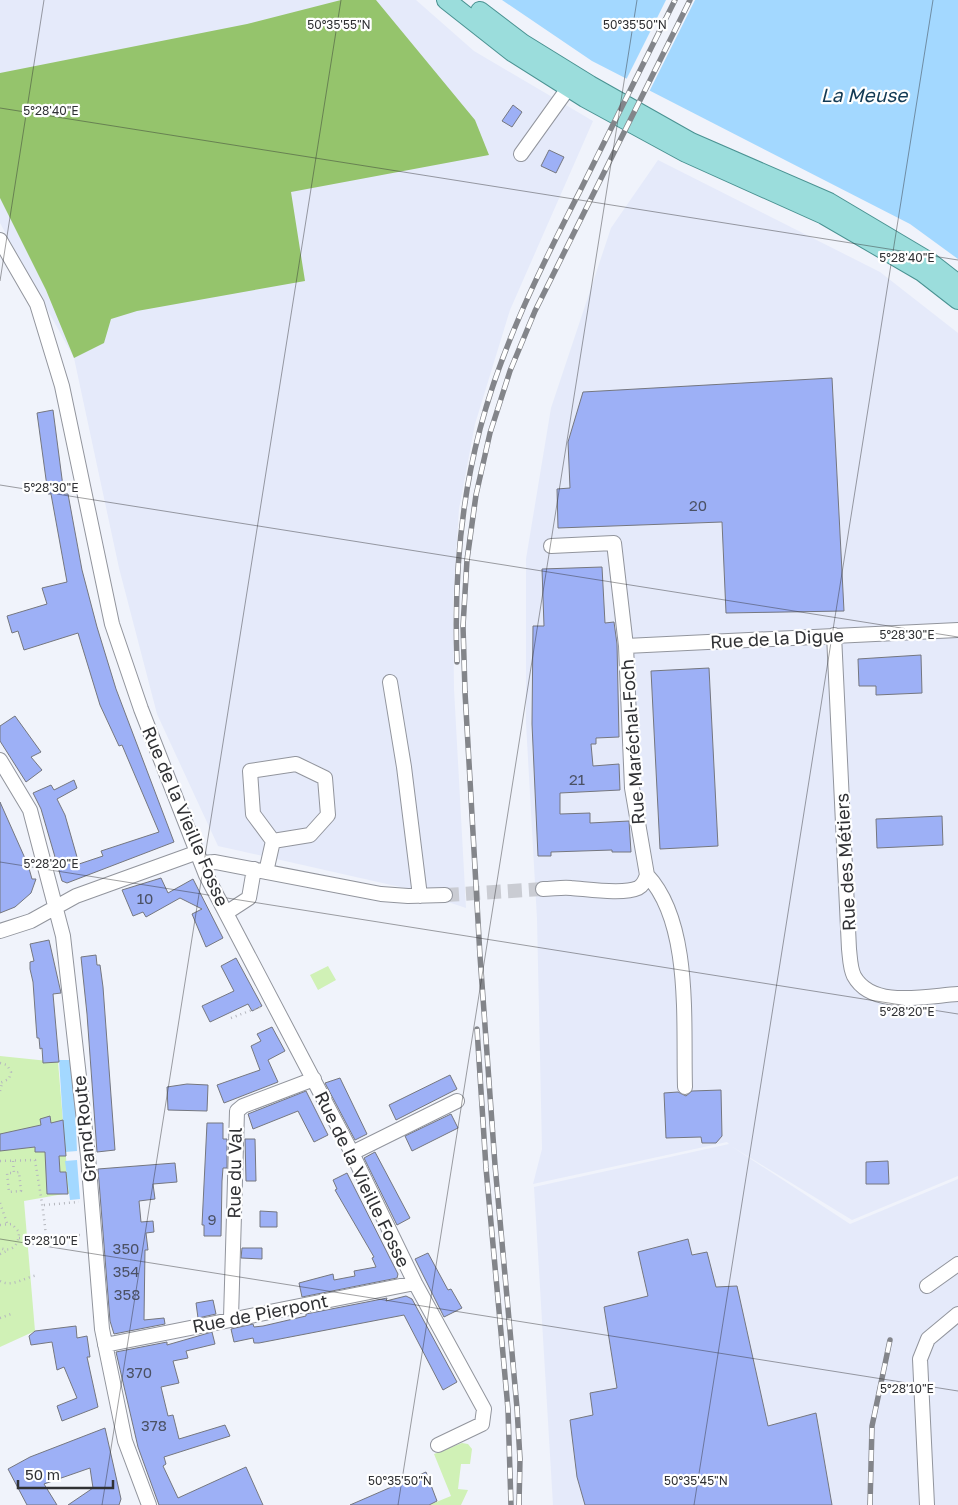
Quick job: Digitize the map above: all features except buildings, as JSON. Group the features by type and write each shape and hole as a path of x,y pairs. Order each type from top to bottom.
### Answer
{"main road":[{"path":"446,0 512,52 691,142 828,202 930,262 958,284"},
{"path":"465,0 572,82 686,153 824,215 922,272 958,300"}],"street":[{"path":"521,154 572,82"},
{"name":"Rue de la Vieille Fosse","path":"0,240 37,304 62,386 112,624 141,709 200,858 226,913 352,1153 415,1284 484,1409 482,1424 438,1445"},
{"name":"Rue Maréchal-Foch","path":"551,546 614,543 626,646 632,788 646,875"},
{"name":"Rue de la Digue","path":"626,646 958,630"},
{"name":"Rue des Métiers","path":"834,635 849,949 852,974 859,984 869,992 883,997 958,994"},
{"path":"390,682 404,767 420,896"},
{"name":"Grand'Route","path":"0,760 30,810 63,936 92,1201 105,1344 125,1441 146,1504"},
{"path":"296,764 325,778 328,815 310,835 273,841 253,814 250,771 296,764"},
{"path":"226,913 249,898 273,841"},
{"path":"0,932 31,922 76,896 200,858 381,894 445,895"},
{"path":"543,889 570,888 596,891 638,888 644,883 646,875"},
{"path":"646,875 658,887 672,919 680,954 685,1087"},
{"name":"Rue du Val","path":"231,1318 237,1111 243,1106 314,1079"},
{"path":"352,1153 457,1101"},
{"path":"927,1286 958,1264"},
{"name":"Rue de Pierpont","path":"105,1344 231,1318 415,1284"},
{"path":"927,1505 920,1360 928,1340 958,1314"}],"path":[{"path":"231,1018 252,1012 273,1001"},
{"path":"0,1063 7,1065 11,1072 9,1079 1,1083 0,1091"},
{"path":"0,1161 35,1160 40,1196 44,1205 46,1238"},
{"path":"13,1161 14,1173"},
{"path":"19,1172 21,1191 9,1192 7,1173 14,1173 19,1172"},
{"path":"44,1205 92,1201"},
{"path":"0,1203 7,1223 16,1228 19,1238 15,1246 0,1254"},
{"path":"0,1225 7,1223"},
{"path":"19,1238 94,1234"},
{"path":"0,1248 10,1249"},
{"path":"0,1281 4,1283 17,1282 38,1275"},
{"path":"0,1318 14,1313"}],"shaded area":[{"path":"0,0 416,0 474,51 593,121 510,310 475,424 459,509 453,603 454,689 466,908 409,889 218,846 157,714 119,568 74,358 0,223"},
{"path":"658,160 880,272 958,333 958,1176 852,1220 731,1146 850,1224 958,1179 958,1505 553,1505 534,1187 729,1144 727,1142 533,1184 542,1149 537,919 526,723 526,559 551,408 611,228"}],"green space":[{"path":"341,0 376,0 475,120 489,155 291,192 305,281 137,311 111,319 104,343 74,358 46,290 0,198 0,73 247,24"},
{"path":"328,966 336,980 318,990 310,975"},
{"path":"0,1056 58,1062 69,1193 24,1201 35,1331 0,1347"},
{"path":"462,1443 468,1444 472,1449 470,1464 461,1464 458,1489 468,1490 461,1505 429,1505 451,1496 434,1454"}],"water":[{"name":"La Meuse","path":"502,0 958,0 958,259 910,224 592,61"},
{"path":"59,1060 73,1060 77,1151 65,1152"},
{"path":"77,1160 80,1199 70,1200 65,1161"}],"pier":[{"path":"666,0 695,0 648,94 625,82"}],"tunnel":[{"path":"445,895 543,889"}],"railway":[{"path":"457,662 458,574 463,516 480,429 499,367 537,277 675,0"},
{"path":"519,1505 520,1459 517,1408 495,1165 480,956 465,692 463,626 467,560 476,495 490,433 510,371 535,311 690,0"},
{"path":"477,1029 486,1168 508,1409 511,1505"},
{"path":"870,1505 872,1426 890,1340"}]}
